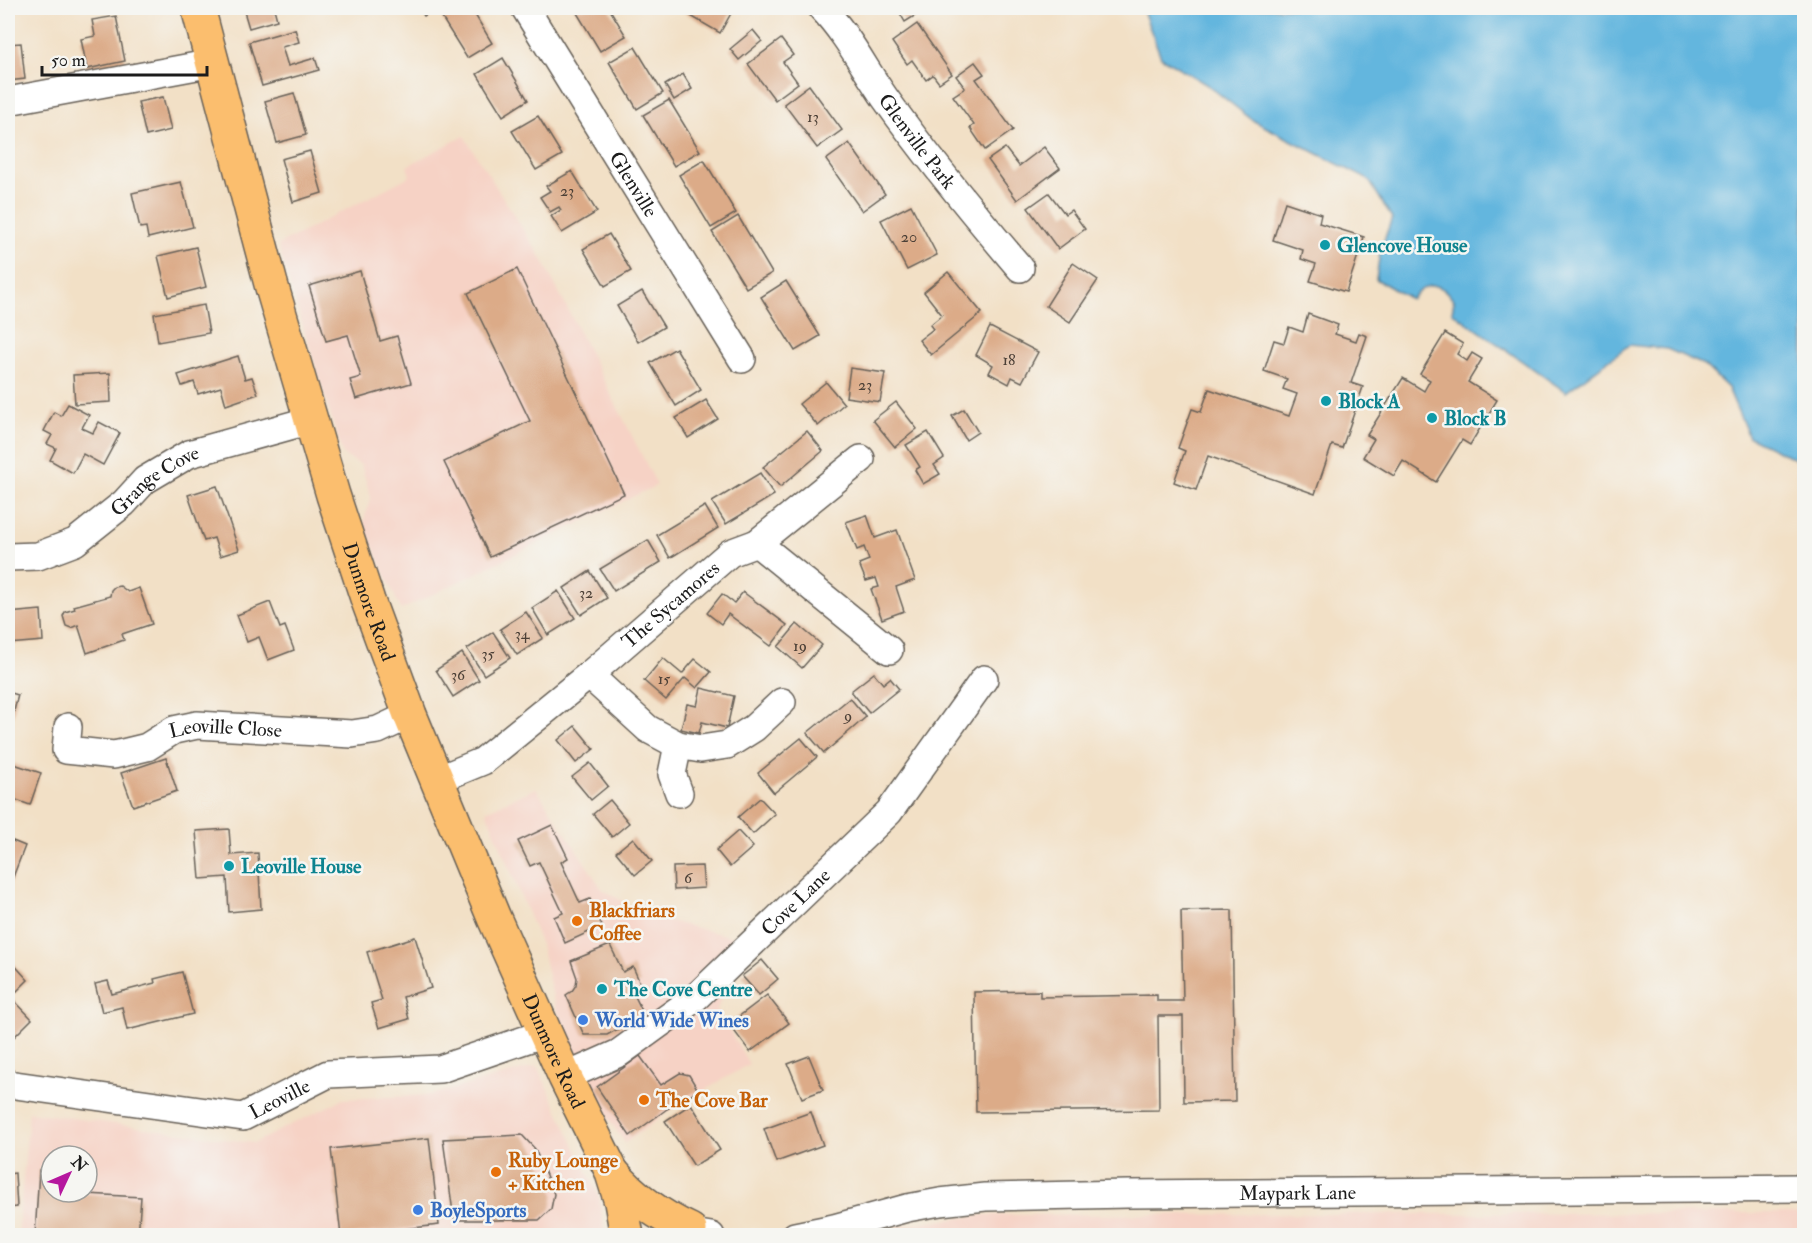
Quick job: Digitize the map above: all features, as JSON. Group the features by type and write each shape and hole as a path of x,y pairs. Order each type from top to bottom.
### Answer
{"main road":[{"name":"Dunmore Road","path":"198,8 257,233 311,420 361,581 410,715 494,918 565,1077 611,1170 621,1202 627,1236"},
{"name":"Dunmore Road","path":"611,1170 646,1204 667,1218 700,1234"},
{"path":"650,1236 670,1228 700,1234"}],"street":[{"name":"Glenville","path":"525,8 742,359"},
{"name":"Glenville Park","path":"822,8 833,20 884,97 933,164 1020,268"},
{"path":"8,101 213,63"},
{"name":"Grange Cove","path":"8,557 38,556 75,542 124,503 145,480 189,453 311,420"},
{"name":"The Sycamores","path":"437,780 483,761 589,675 730,553 757,543 861,459"},
{"path":"757,543 889,650"},
{"path":"589,675 648,729 678,745 701,749 727,745 754,728 782,702"},
{"name":"Cove Lane","path":"565,1077 620,1053 688,1003 712,982 889,812 984,679"},
{"name":"Leoville Close","path":"68,727 66,750 114,755 147,747 174,730 197,724 352,734 378,730 410,715"},
{"path":"678,745 672,774 679,793"},
{"name":"Leoville","path":"8,1084 243,1118 328,1074 440,1069 545,1033"},
{"name":"Maypark Lane","path":"795,1236 924,1205 994,1197 1804,1188"}],"shaded area":[{"path":"464,136 542,259 657,485 401,610 363,524 371,497 361,465 343,455 278,245 410,176 407,166"},
{"path":"536,788 602,889 646,915 744,940 717,1009 749,1064 671,1110 625,1143 588,1088 556,1010 541,945 486,811"},
{"path":"537,1066 599,1197 605,1235 18,1236 29,1112 254,1143 343,1099 431,1095"},
{"path":"1804,1213 1804,1236 864,1235 901,1226 983,1215"}],"water":[{"path":"1142,8 1804,8 1804,463 1749,437 1728,388 1704,365 1667,349 1629,345 1566,392 1452,312 1454,301 1443,289 1430,286 1411,299 1376,279 1380,252 1392,218 1369,180 1254,121 1209,86 1161,57"}],"building":[{"path":"243,8 274,8 277,20 249,28"},
{"path":"419,8 431,8 433,11 424,16"},
{"path":"460,8 471,8 492,43 467,58 442,18"},
{"path":"574,8 609,8 626,36 600,51"},
{"path":"677,8 734,8 720,33"},
{"path":"897,8 922,8 924,10 905,22"},
{"path":"116,16 125,61 87,69 81,39 95,36 92,20"},
{"path":"917,24 952,74 939,83 933,75 926,80 912,60 907,64 892,42"},
{"path":"295,29 299,42 282,47 288,66 315,58 319,70 262,86 249,42"},
{"path":"753,30 762,41 739,60 730,49"},
{"path":"781,39 793,55 783,62 798,83 775,100 748,64"},
{"path":"21,43 25,79 8,81 8,44"},
{"path":"635,47 663,93 637,109 609,62"},
{"path":"503,58 528,100 503,116 477,74"},
{"path":"975,62 984,74 976,79 1013,130 985,150 970,128 974,125 953,96 965,88 956,76"},
{"path":"683,74 692,89 674,100 665,85"},
{"path":"809,85 842,130 817,148 784,104"},
{"path":"294,93 306,135 277,143 265,101"},
{"path":"163,97 171,130 146,136 138,102"},
{"path":"669,100 700,151 674,166 643,115"},
{"path":"538,116 562,155 536,170 512,131"},
{"path":"849,143 885,194 862,211 826,160"},
{"path":"1044,147 1060,168 1017,200 988,160 1005,148 1019,166"},
{"path":"310,151 322,193 293,202 281,159"},
{"path":"704,160 736,213 711,228 679,175"},
{"path":"572,171 597,212 562,233 551,216 561,210 559,207 550,212 540,197 550,191 546,186"},
{"path":"181,182 193,227 148,238 146,227 140,228 132,193"},
{"path":"1049,193 1065,214 1071,210 1085,229 1058,249 1028,208"},
{"name":"Glencove House","path":"1285,202 1321,214 1319,223 1364,237 1346,292 1310,281 1316,264 1301,259 1303,250 1273,240"},
{"path":"911,205 937,255 907,270 881,220"},
{"path":"738,216 772,273 746,288 712,232"},
{"path":"609,234 631,271 605,286 583,249"},
{"path":"196,247 206,287 168,297 158,256"},
{"path":"1073,263 1098,280 1070,322 1046,306"},
{"path":"517,269 624,494 490,557 444,462 530,421 468,293"},
{"path":"360,271 380,341 397,336 411,383 356,399 350,380 361,377 348,335 326,341 309,286"},
{"path":"948,272 982,313 931,355 919,340 933,329 930,325 942,315 924,292"},
{"path":"786,281 820,336 795,351 761,297"},
{"path":"642,291 664,327 638,342 617,306"},
{"path":"204,305 209,333 158,342 154,314"},
{"name":"Block A","path":"1308,314 1338,325 1335,334 1356,341 1359,333 1367,336 1351,383 1363,387 1342,448 1332,445 1315,494 1208,456 1196,490 1174,482 1185,451 1178,448 1192,409 1201,412 1209,389 1289,416 1297,394 1283,389 1287,379 1264,371 1274,340 1284,343 1289,327 1303,332"},
{"path":"990,327 1038,352 1022,382 1012,377 1009,384 989,373 993,365 976,355"},
{"name":"Block B","path":"1445,333 1463,344 1457,354 1467,361 1472,353 1482,359 1468,382 1497,400 1470,445 1462,440 1436,482 1403,461 1394,476 1363,457 1374,439 1367,435 1403,378 1424,391 1430,380 1420,374"},
{"path":"676,348 701,390 676,406 650,363"},
{"path":"238,356 245,379 252,377 258,394 226,405 221,387 198,394 194,382 182,386 178,375"},
{"path":"850,368 885,373 880,402 846,397"},
{"path":"110,373 111,402 75,404 73,375"},
{"path":"826,382 844,404 818,426 799,404"},
{"path":"706,400 718,419 688,438 676,418"},
{"path":"896,402 917,429 895,447 873,420"},
{"path":"68,404 89,415 82,428 93,433 99,422 120,433 103,465 83,454 73,473 50,460 56,448 47,444 52,435 44,431 54,412 61,416"},
{"path":"964,409 978,432 966,440 952,416"},
{"path":"807,431 823,451 780,487 763,467"},
{"path":"928,432 944,458 934,465 940,474 923,484 915,470 920,467 906,445"},
{"path":"8,464 11,464 10,501 8,501"},
{"path":"760,473 774,495 726,524 712,502"},
{"path":"217,486 239,550 220,556 214,538 204,541 188,495"},
{"path":"705,506 718,528 670,558 657,535"},
{"path":"867,515 875,538 897,530 915,580 896,587 904,611 882,619 871,589 879,587 876,578 866,581 859,564 869,560 864,547 857,550 846,522"},
{"path":"648,540 661,562 614,591 600,569"},
{"path":"590,571 607,598 581,615 564,588"},
{"path":"120,586 128,592 139,588 152,624 122,634 124,640 87,653 78,625 71,628 66,626 63,616 65,612 75,609 74,606 110,596 114,587"},
{"path":"558,591 575,618 548,635 532,608"},
{"path":"743,592 787,625 771,646 728,614 721,624 707,613 722,594 734,603"},
{"path":"270,602 280,628 285,626 294,650 268,660 259,637 247,642 237,615"},
{"path":"41,610 43,641 8,644 8,613"},
{"path":"526,612 543,638 517,655 500,629"},
{"path":"797,624 822,645 802,668 778,647"},
{"path":"493,632 510,658 484,675 467,649"},
{"path":"462,653 479,680 453,697 436,670"},
{"path":"663,658 682,674 695,659 711,672 697,688 685,678 666,700 644,681"},
{"path":"874,673 883,684 890,678 899,689 869,713 851,691"},
{"path":"701,688 734,696 727,728 702,722 699,733 681,729 687,704 697,706"},
{"path":"8,692 18,695 8,735"},
{"path":"850,698 866,717 824,753 807,733"},
{"path":"575,726 594,749 576,763 558,740"},
{"path":"801,738 817,757 774,793 758,773"},
{"path":"166,758 177,791 133,806 121,773"},
{"path":"8,762 41,773 30,805 8,797"},
{"path":"590,763 608,786 591,800 572,777"},
{"path":"760,798 775,814 753,834 738,817"},
{"path":"610,800 629,823 612,837 593,814"},
{"path":"552,825 568,858 561,862 580,903 590,899 602,926 565,943 554,917 563,913 539,862 530,866 518,841"},
{"name":"Leoville House","path":"229,829 231,855 258,853 261,909 229,912 227,877 200,879 196,831"},
{"path":"738,831 753,847 730,867 716,850"},
{"path":"633,838 652,861 635,875 616,852"},
{"path":"8,839 25,846 8,890"},
{"path":"702,866 704,888 674,890 673,867"},
{"path":"1232,910 1235,1101 1184,1102 1183,1016 1158,1016 1159,1110 976,1112 974,992 1040,991 1040,997 1157,995 1157,1001 1183,1001 1181,911"},
{"path":"415,937 431,988 403,997 409,1019 379,1028 371,1003 382,1000 367,952"},
{"name":"The Cove Centre","path":"610,945 623,972 633,967 640,983 631,988 644,1015 607,1035 584,1035 566,995 576,985 577,978 571,961"},
{"path":"10,960 28,980 11,997 32,1019 10,1041 8,1039 8,962"},
{"path":"762,960 778,979 759,995 742,976"},
{"path":"182,972 193,1014 127,1030 122,1007 102,1012 95,984 108,981 112,994 155,983 154,979"},
{"path":"767,995 789,1023 750,1052 729,1024"},
{"name":"The Cove Bar","path":"640,1056 661,1085 680,1073 689,1075 698,1090 630,1136 597,1087"},
{"path":"809,1056 823,1090 802,1098 788,1064"},
{"path":"691,1104 720,1150 694,1166 665,1121"},
{"path":"811,1112 823,1145 776,1162 764,1129"},
{"name":"Ruby Lounge + Kitchen","path":"522,1135 535,1149 554,1194 551,1209 539,1220 454,1220 443,1139"},
{"path":"429,1138 439,1225 341,1236 331,1149"},
{"path":"39,1170 39,1204 99,1204 99,1195 141,1197 138,1236 35,1236"},
{"path":"15,1173 17,1207 8,1208 8,1174"}],"place":[{"name":"Glencove House","path":"1325,245"},
{"name":"Block A","path":"1326,401"},
{"name":"Block B","path":"1432,418"},
{"name":"Leoville House","path":"229,866"},
{"name":"Blackfriars Coffee","path":"577,921"},
{"name":"The Cove Centre","path":"602,989"},
{"name":"World Wide Wines","path":"583,1020"},
{"name":"The Cove Bar","path":"644,1100"},
{"name":"Ruby Lounge + Kitchen","path":"496,1172"},
{"name":"BoyleSports","path":"418,1210"}]}
